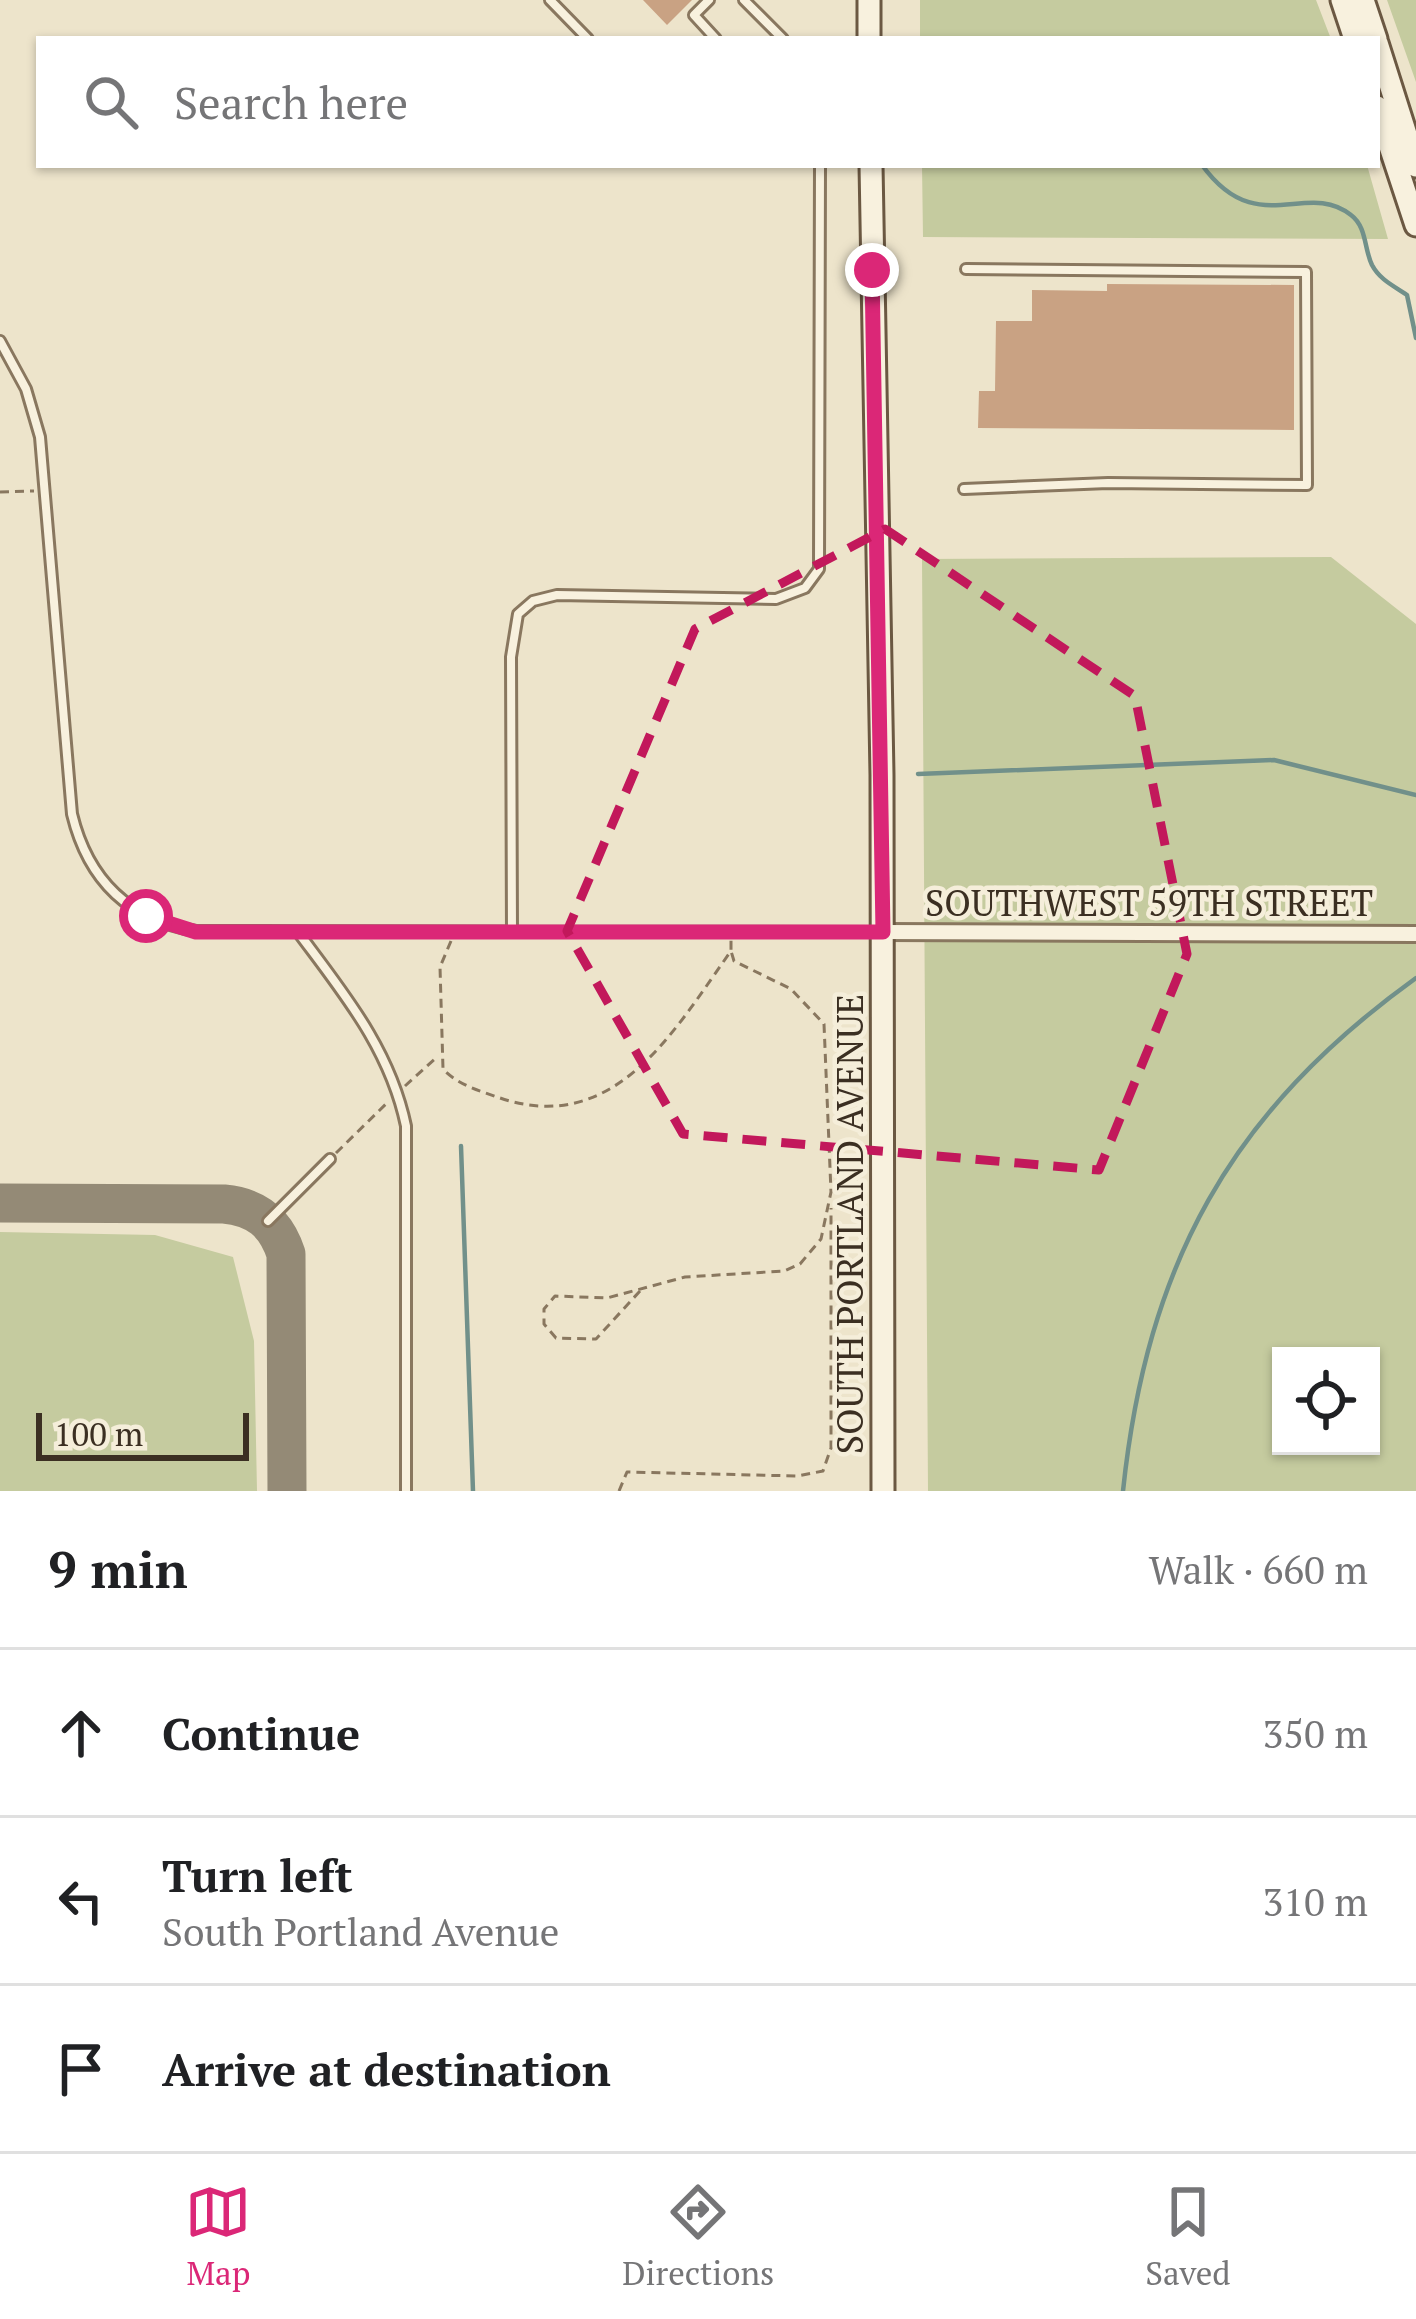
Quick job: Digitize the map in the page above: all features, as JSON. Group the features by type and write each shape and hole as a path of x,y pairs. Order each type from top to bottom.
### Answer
{"main road":[{"path":"869,0 869,36"},
{"path":"1342,0 1354,36"},
{"path":"1363,0 1374,36"},
{"path":"1380,54 1416,166"},
{"path":"1380,115 1416,225"},
{"name":"SOUTH PORTLAND AVENUE","path":"871,168 883,932 883,1491"}],"street":[{"name":"SOUTHWEST 59TH STREET","path":"883,932 1416,934"}],"lane":[{"path":"550,0 585,36"},
{"path":"709,0 694,15 713,36"},
{"path":"744,0 780,36"},
{"path":"512,932 511,657 518,614 533,601 557,595 776,598 805,588 819,568 820,168"},
{"path":"964,489 1108,483 1307,485 1306,272 966,269"},
{"path":"0,341 26,389 48,491 72,814 93,870 127,906 166,926 298,932 883,932"},
{"path":"298,932 376,1040 399,1091 409,1172 406,1491"},
{"path":"268,1221 331,1159"}],"path":[{"path":"0,492 48,491"},
{"path":"460,932 448,944 440,967 440,1054 451,1078 515,1103 564,1102 610,1090 652,1060 731,951"},
{"path":"619,1491 627,1472 799,1476 823,1471 831,1448 831,1192 824,1024 802,998 734,961 731,932"},
{"path":"331,1159 440,1054"},
{"path":"640,1291 596,1339 556,1338 544,1324 544,1309 555,1296 607,1298 685,1277 766,1274 800,1264 821,1239 831,1192"}],"highlighted area":[{"path":"885,529 1135,696 1187,954 1099,1170 683,1134 567,931 695,629"}],"green space":[{"path":"920,0 1316,0 1330,36 920,36"},
{"path":"1387,0 1416,0 1416,82"},
{"path":"922,168 1368,168 1388,239 923,237"},
{"path":"1331,557 1416,624 1416,1491 928,1491 922,559"},
{"path":"0,1232 155,1235 233,1257 254,1341 257,1491 0,1491"}],"building":[{"path":"643,0 692,0 667,25"},
{"path":"1107,284 1294,285 1294,430 978,428 979,391 995,391 996,321 1032,321 1032,290 1107,291"}],"waterway":[{"path":"1205,168 1242,200 1261,205 1316,203 1351,215 1360,226 1375,270 1407,295 1416,338"},
{"path":"918,774 1274,760 1416,795"},
{"path":"1123,1491 1135,1409 1153,1334 1177,1264 1209,1200 1248,1139 1295,1083 1351,1029 1416,978"},
{"path":"461,1146 473,1491"}],"taxiway":[{"path":"0,1203 224,1204 255,1213 271,1225 286,1254 287,1491"}],"route":[{"path":"146,916 196,932 883,932 872,270"}]}
